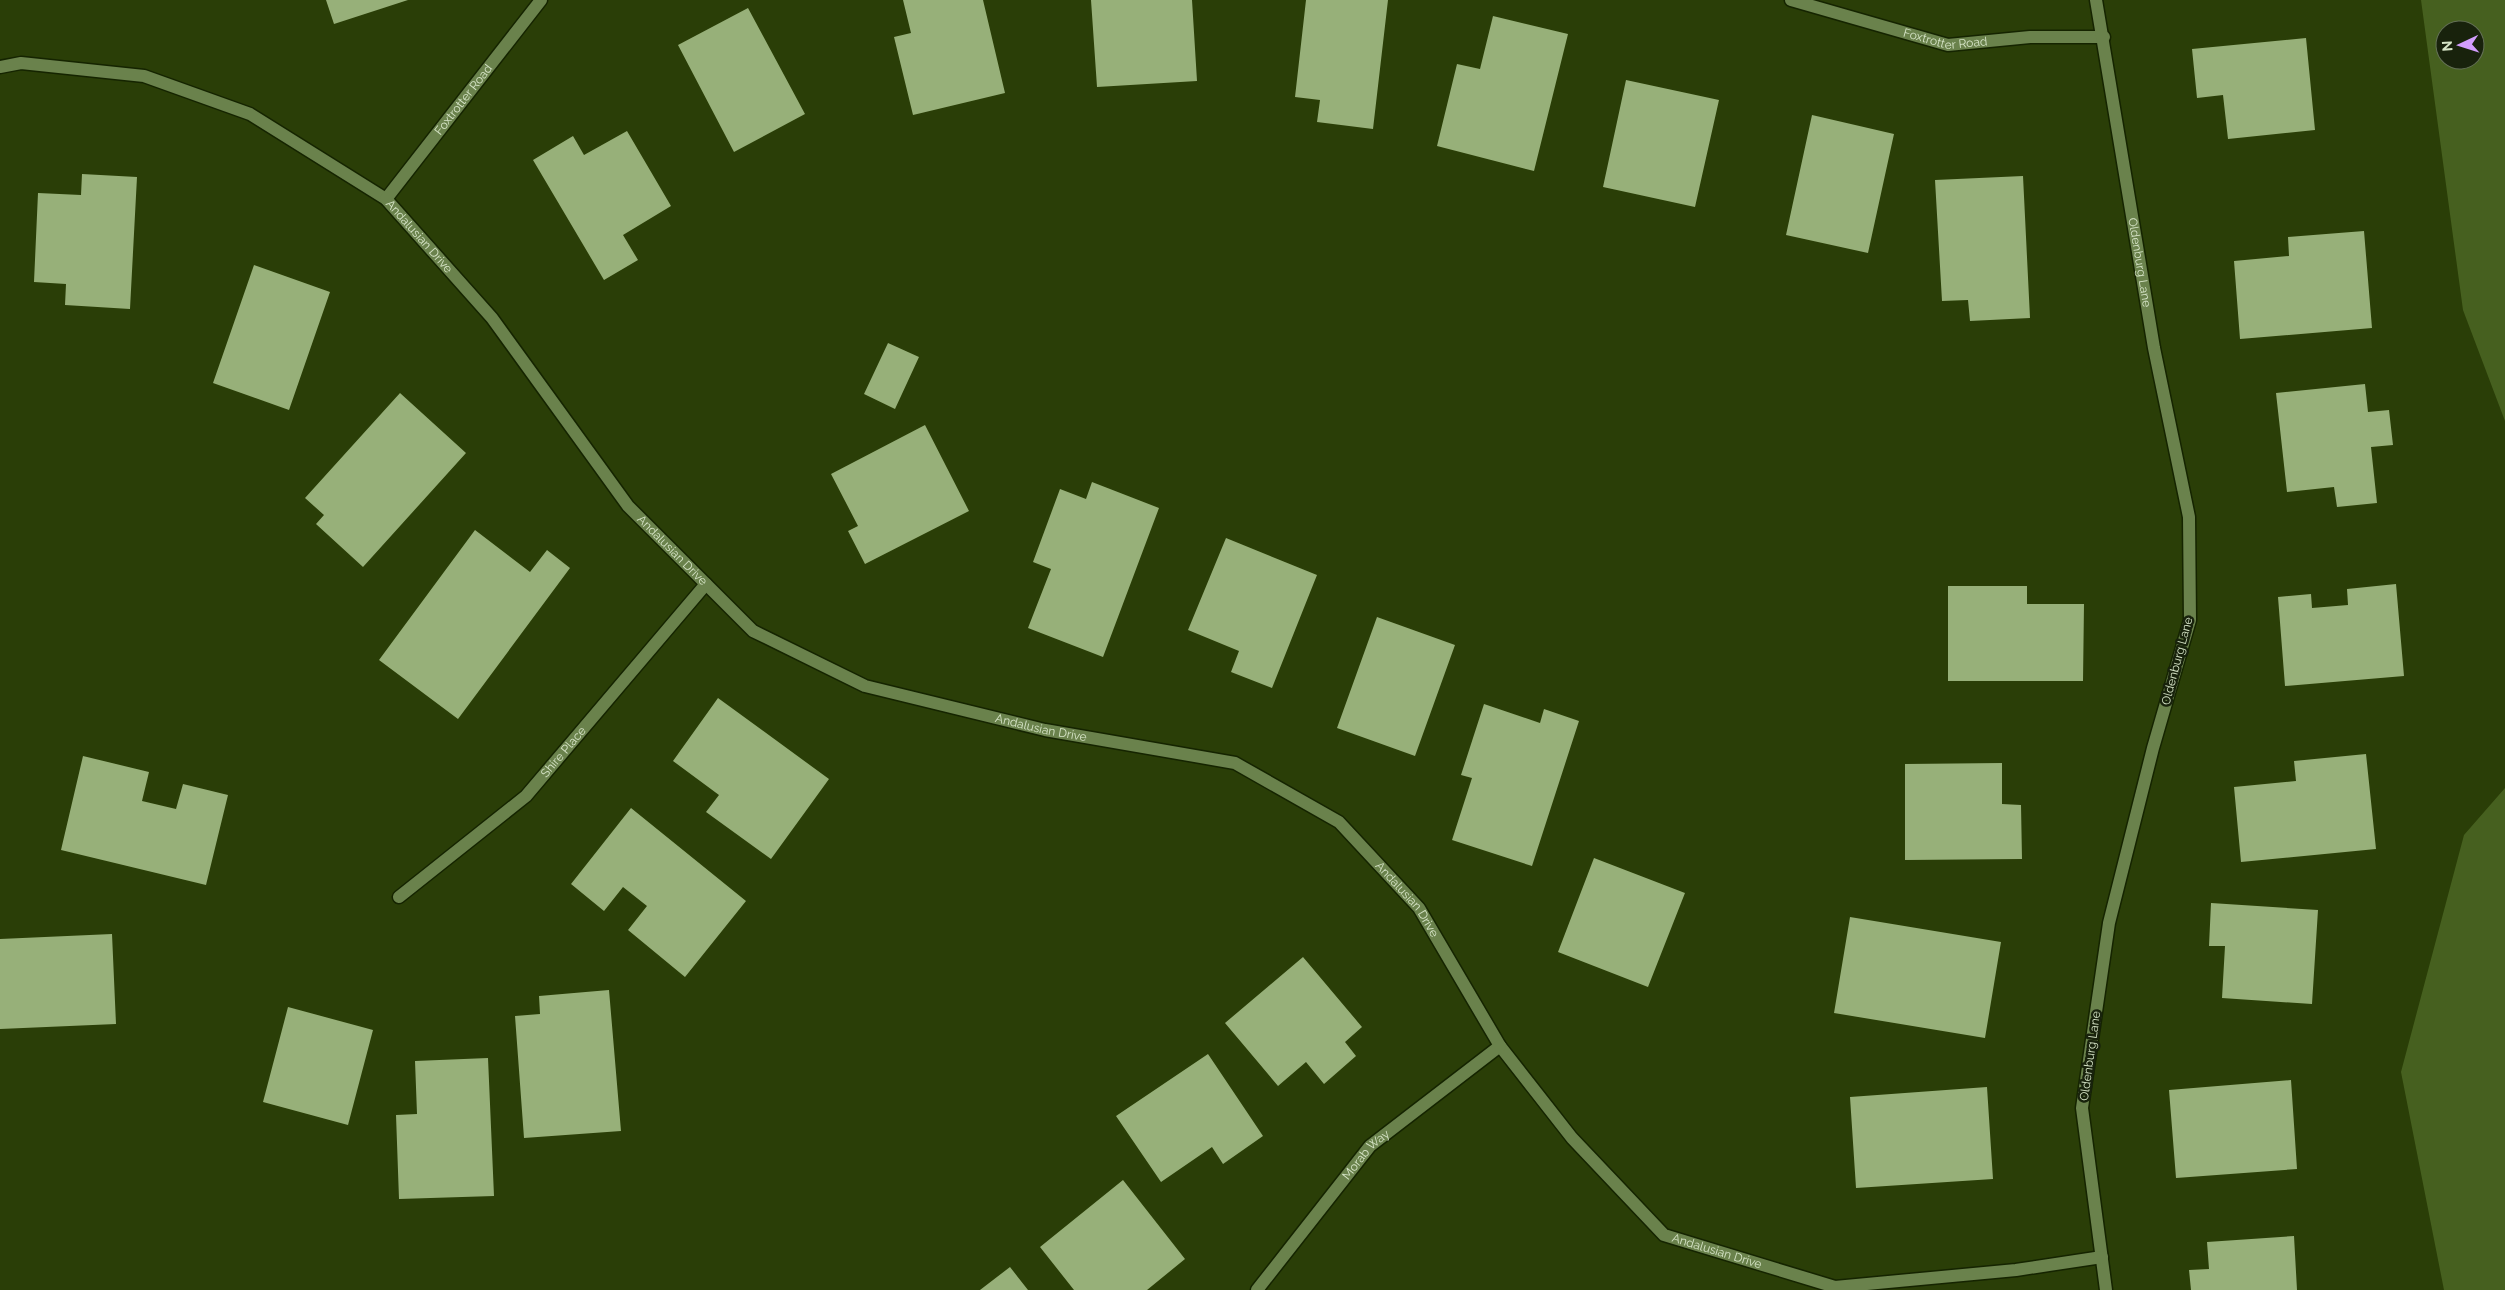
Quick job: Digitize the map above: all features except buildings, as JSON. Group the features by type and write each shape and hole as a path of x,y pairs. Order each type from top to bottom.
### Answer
{"street":[{"name":"Foxtrotter Road","path":"386,199 541,0"},
{"name":"Foxtrotter Road","path":"1792,0 1948,45 2030,37 2104,37"},
{"name":"Oldenburg Lane","path":"2096,0 2104,37 2154,348 2189,517 2190,620 2153,748 2109,923 2082,1108 2106,1290"},
{"name":"Andalusian Drive","path":"0,67 21,63 144,76 250,114 386,199 492,318 628,506 753,631 865,686 1045,730 1235,763 1339,822 1419,908 1500,1046 1572,1138 1664,1235 1836,1287 2016,1270 2102,1257"},
{"name":"Shire Place","path":"399,897 526,796 706,584"},
{"name":"Morab Way","path":"1257,1290 1370,1146 1500,1046"}],"green space":[{"path":"2421,0 2505,0 2505,421 2463,310"},
{"path":"2505,788 2505,1290 2444,1290 2401,1072 2464,835"}]}
